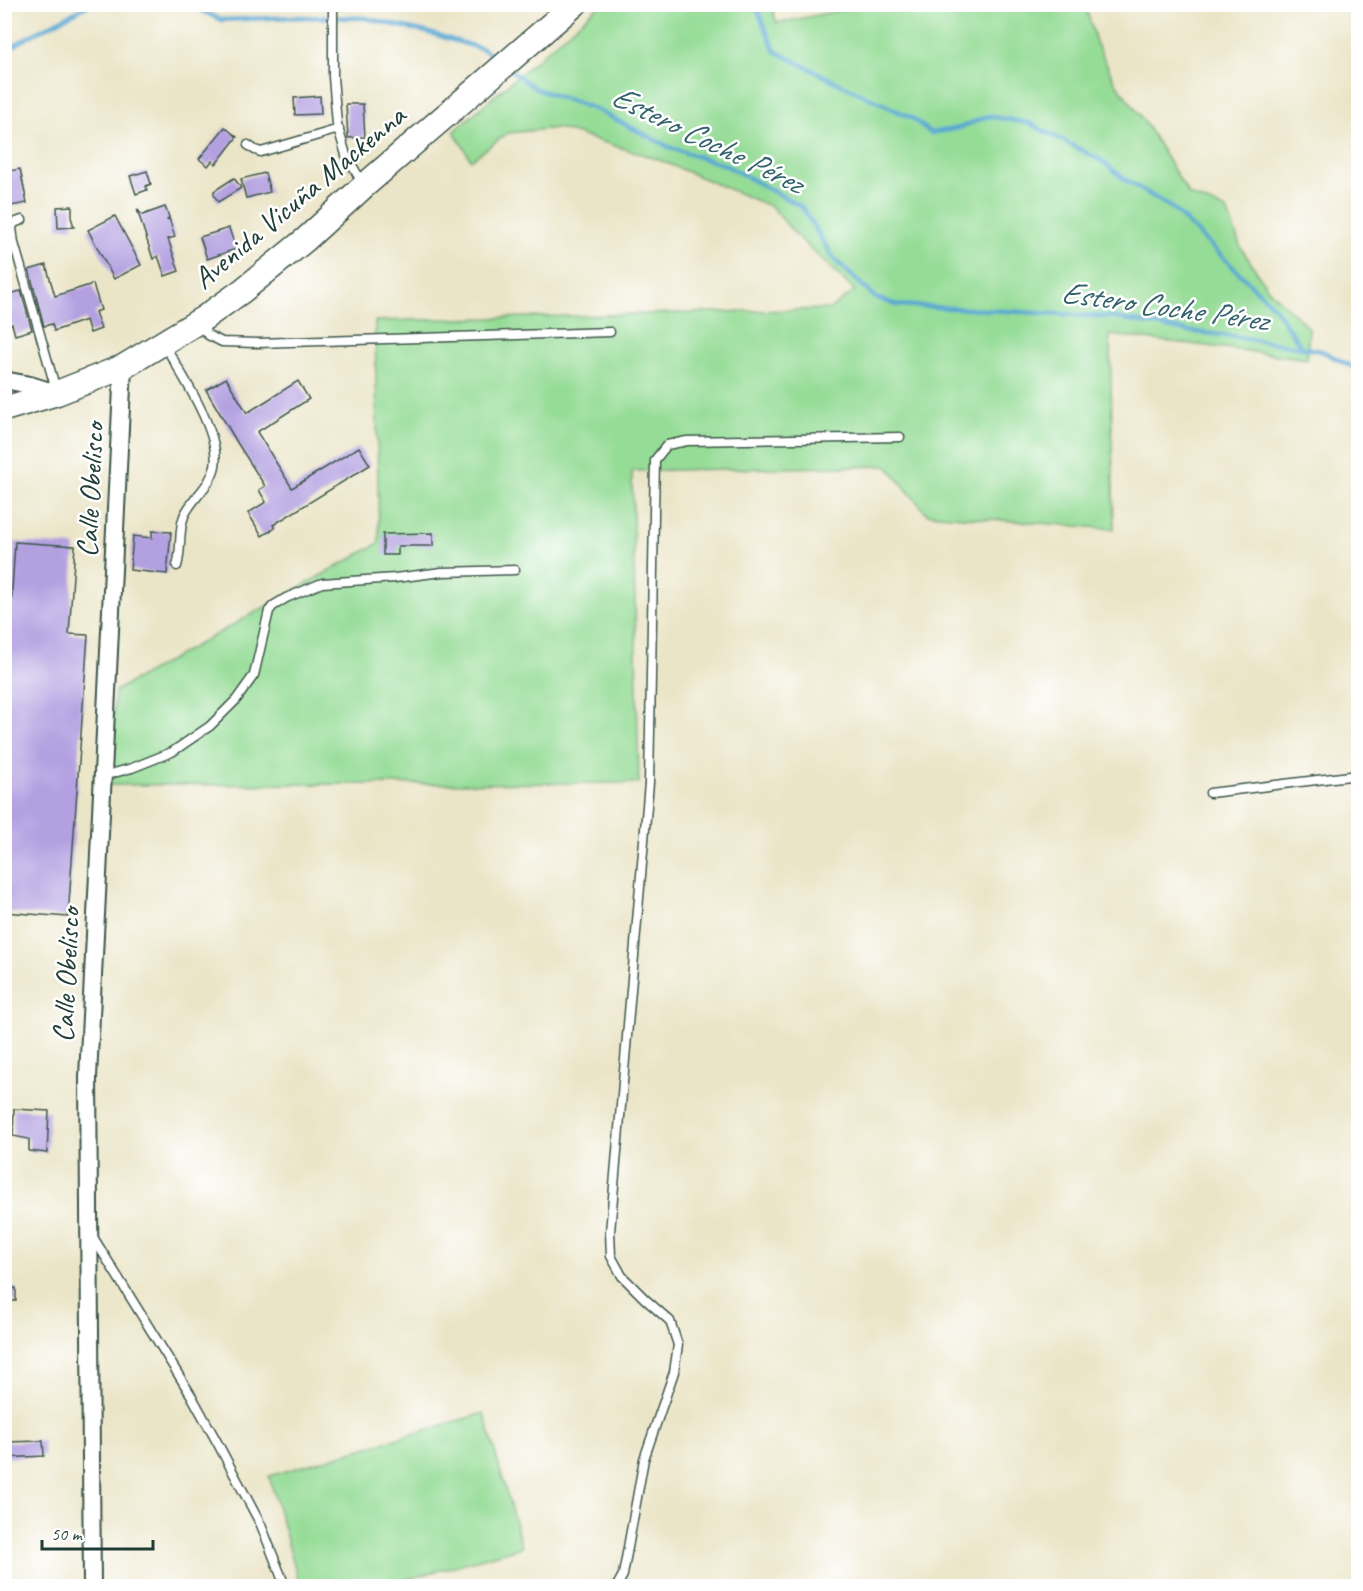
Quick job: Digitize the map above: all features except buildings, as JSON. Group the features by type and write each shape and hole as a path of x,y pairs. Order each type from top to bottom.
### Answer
{"main road":[{"name":"Avenida Vicuña Mackenna","path":"4,409 57,393 123,368 198,322 274,266 575,4"}],"street":[{"name":"Calle Obelisco","path":"92,1587 88,1077 123,368"},
{"path":"4,380 57,393"}],"lane":[{"path":"333,6 333,77 339,129 346,155 364,186"},
{"path":"248,145 261,152 339,129"},
{"path":"22,220 14,223 12,228 15,243 57,393"},
{"path":"198,322 208,335 222,342 257,343 610,332"},
{"path":"164,344 192,392 208,426 213,441 215,465 209,482 183,518 180,558 177,566"},
{"path":"617,1587 623,1575 645,1459 674,1372 678,1345 670,1322 622,1276 611,1256 610,1232 649,783 655,460 667,445 687,441 900,437"},
{"path":"102,776 132,768 172,752 210,726 236,700 254,675 269,611 286,598 322,583 442,572 515,570"},
{"path":"1210,793 1359,775"},
{"path":"89,1231 191,1395 217,1442 261,1525 285,1587"}],"green space":[{"path":"600,5 771,5 777,23 869,5 1085,5 1096,42 1115,82 1144,121 1189,195 1227,210 1241,248 1268,289 1309,328 1307,359 1110,335 1114,529 927,514 887,466 632,471 639,783 109,785 115,691 379,543 375,321 830,309 855,291 795,234 772,207 657,159 558,128 508,133 471,160 454,131"},
{"path":"484,1413 522,1547 384,1586 300,1586 269,1476"}],"waterway":[{"name":"Estero Coche Pérez","path":"4,52 91,4"},
{"name":"Estero Coche Pérez","path":"188,4 221,20 295,17 365,18 426,32 483,49 498,60"},
{"path":"755,4 775,51 912,118 931,133 959,128 988,116 1029,123 1102,161 1124,179 1172,208 1274,307 1302,348"},
{"name":"Estero Coche Pérez","path":"509,69 536,89 595,109 671,148 725,165 802,207 834,259 876,298 897,305 1112,317 1187,331 1322,351 1358,370"}]}
